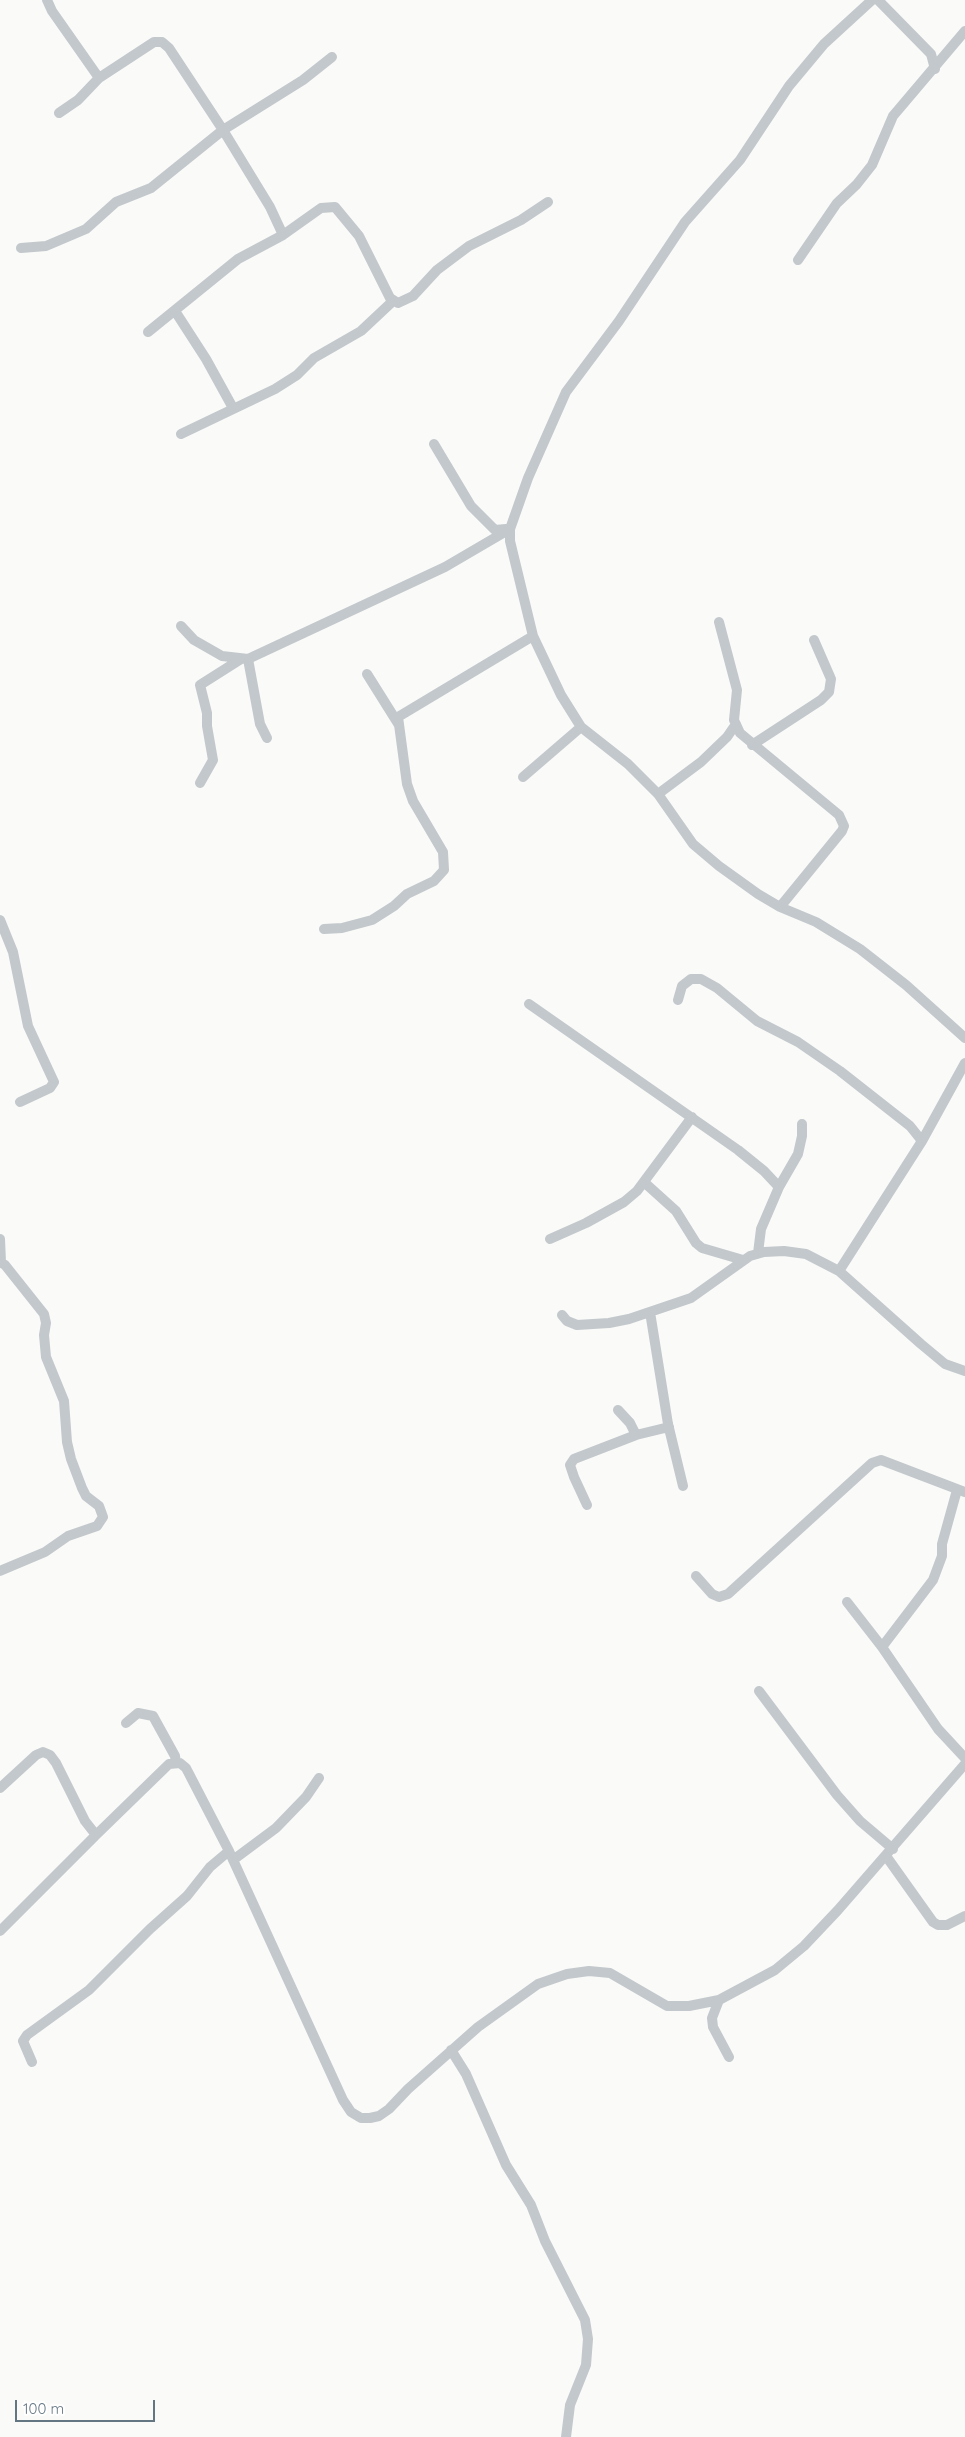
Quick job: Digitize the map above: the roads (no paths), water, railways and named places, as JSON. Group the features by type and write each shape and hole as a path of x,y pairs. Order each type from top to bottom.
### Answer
{"street":[{"path":"47,0 52,11 99,78"},
{"path":"872,0 824,44 789,86 740,160 684,222 619,321 566,392 528,478 510,529 510,541 533,636 561,695 582,727 628,764 658,794 694,844 719,866 758,894 780,907 816,922 860,950 906,984 965,1038"},
{"path":"878,0 931,54 935,69"},
{"path":"798,260 837,203 866,172 893,116 935,69 965,31"},
{"path":"59,113 78,100 99,78 154,42 162,42 169,48 257,185 284,234"},
{"path":"21,248 46,246 86,230 119,200 151,188 222,130 303,80 332,57"},
{"path":"181,434 275,389 297,375 314,358 361,331 392,301 402,302 413,296 437,270 469,246 521,220 548,202"},
{"path":"148,332 238,259 284,234 321,208 335,207 358,236 392,301"},
{"path":"175,311 206,358 233,408"},
{"path":"434,444 471,506 495,530 510,529"},
{"path":"200,783 213,760 207,726 207,713 200,685 244,659 445,567 510,529"},
{"path":"719,622 737,690 738,728 752,745 839,815 844,826 842,831 780,907"},
{"path":"181,626 194,640 222,656 244,659"},
{"path":"324,929 342,928 372,920 394,906 407,894 434,881 444,870 443,852 413,802 406,784 401,728 398,717 533,636"},
{"path":"752,745 821,700 829,692 830,679 814,640"},
{"path":"244,659 260,724 267,738"},
{"path":"367,674 401,728"},
{"path":"523,777 582,727"},
{"path":"658,794 697,766 738,728"},
{"path":"0,920 13,952 28,1026 54,1082 50,1088 20,1102"},
{"path":"678,1000 682,986 691,979 701,979 717,988 757,1021 798,1042 840,1071 910,1126 922,1141"},
{"path":"529,1004 738,1150 764,1171 779,1187"},
{"path":"839,1271 922,1141 965,1063"},
{"path":"550,1239 586,1223 624,1202 645,1183 692,1117"},
{"path":"758,1254 761,1229 779,1187 798,1154 802,1136 802,1124"},
{"path":"645,1183 676,1211 696,1243 708,1250 743,1260"},
{"path":"0,1240 0,1262 44,1314 46,1323 44,1340 46,1357 64,1401 67,1442 71,1459 86,1496 99,1506 103,1517 97,1526 68,1536 45,1552 0,1571"},
{"path":"562,1315 567,1321 578,1325 609,1323 691,1298 743,1260 758,1254 784,1251 806,1254 839,1271 945,1364 965,1371"},
{"path":"650,1312 669,1427 683,1486"},
{"path":"618,1410 630,1423 636,1435"},
{"path":"587,1505 570,1465 574,1459 636,1435 669,1427"},
{"path":"696,1576 712,1594 719,1597 728,1594 872,1463 881,1460 961,1491 942,1544 942,1556 933,1580 882,1646"},
{"path":"847,1602 882,1646 938,1729 965,1758"},
{"path":"759,1691 837,1795 889,1853 933,1922 938,1925 947,1925 965,1916"},
{"path":"126,1723 138,1713 153,1716 175,1756 176,1763"},
{"path":"0,1788 36,1755 43,1752 50,1755 56,1763 85,1821 96,1835"},
{"path":"176,1763 186,1768 231,1856 343,2100 351,2112 360,2118 380,2116 451,2050 523,1994 538,1984 567,1974 590,1971 610,1973 667,2006 689,2006 719,2000 747,1986 790,1960 889,1853 965,1764"},
{"path":"0,1931 165,1768 176,1763"},
{"path":"32,2062 23,2041 27,2035 88,1990 150,1929 187,1896 210,1867 276,1828 306,1797 318,1778"},
{"path":"719,2000 712,2018 712,2027 730,2057"},
{"path":"451,2050 466,2074 506,2165 531,2205 536,2220 585,2320 588,2339 586,2365 570,2405 566,2437"}]}
